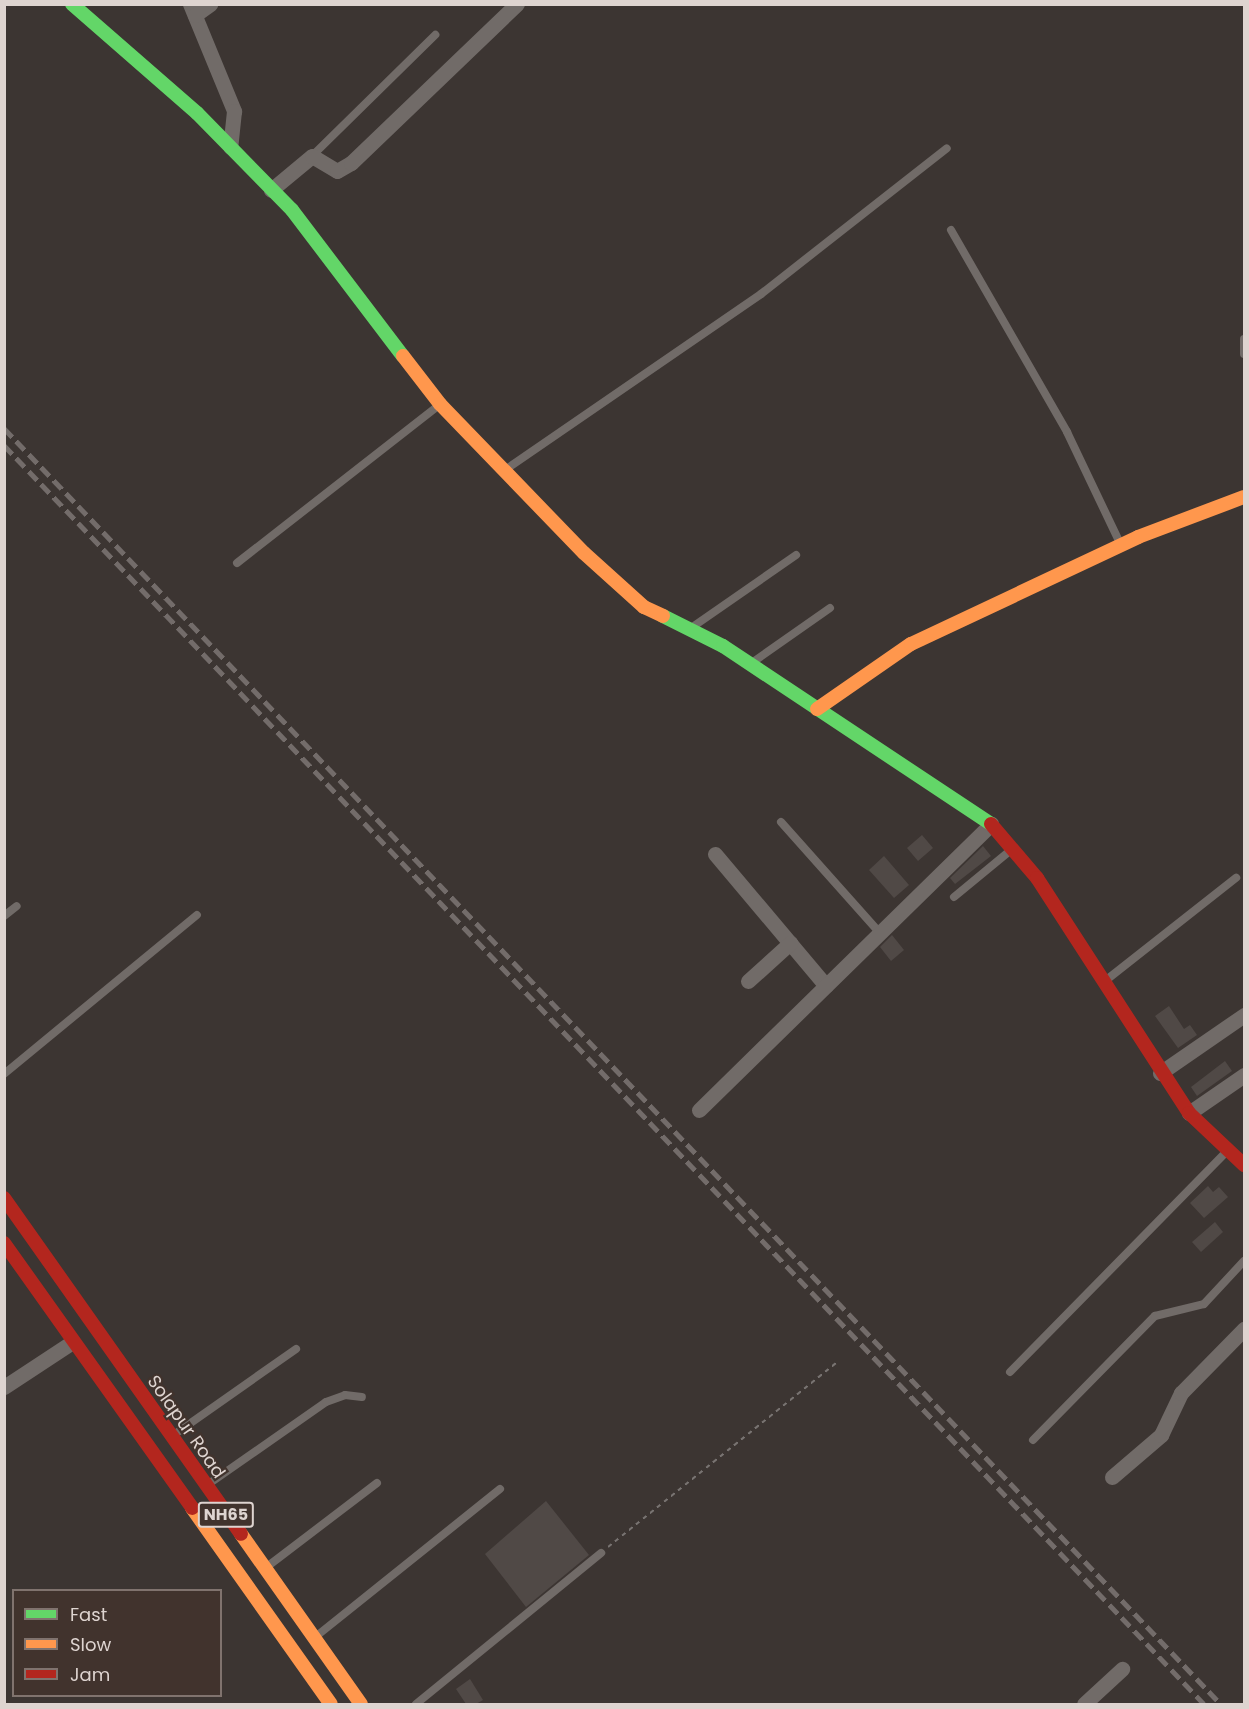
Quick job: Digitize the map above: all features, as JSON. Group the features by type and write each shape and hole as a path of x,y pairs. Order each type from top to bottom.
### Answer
{"main road":[{"path":"72,4 230,147 272,190 440,404 503,471 644,607 750,664 992,825 1014,848 1160,1074 1189,1113 1245,1165"},
{"path":"817,709 911,644 1121,545 1245,497"},
{"name":"Solapur Road","path":"4,1198 361,1704"},
{"name":"NH65","path":"4,1243 69,1339 331,1704"}],"street":[{"path":"210,4 192,10 234,111 230,147"},
{"path":"272,190 312,156 329,169 344,168 517,4"},
{"path":"699,1110 992,825"},
{"path":"715,854 826,986"},
{"path":"748,981 790,943"},
{"path":"1160,1074 1245,1015"},
{"path":"1189,1113 1245,1075"},
{"path":"1112,1477 1161,1436 1181,1393 1245,1329"},
{"path":"4,1387 69,1339"},
{"path":"1084,1704 1122,1669"}],"lane":[{"path":"312,156 435,35"},
{"path":"503,471 760,294 947,148"},
{"path":"951,230 1067,432 1121,545"},
{"path":"1245,339 1245,354"},
{"path":"237,563 440,404"},
{"path":"689,630 796,555"},
{"path":"750,664 830,608"},
{"path":"781,822 880,933"},
{"path":"954,897 1014,848"},
{"path":"1101,984 1236,878"},
{"path":"4,916 17,906"},
{"path":"4,1074 196,915"},
{"path":"1010,1372 1228,1150"},
{"path":"1033,1440 1155,1316 1204,1304 1245,1261"},
{"path":"171,1437 296,1348"},
{"path":"206,1486 326,1402 345,1395 362,1397"},
{"path":"265,1569 377,1483"},
{"path":"313,1638 500,1489"},
{"path":"416,1704 601,1553"}],"path":[{"path":"601,1553 837,1362"}],"building":[{"path":"922,835 933,848 918,861 907,848"},
{"path":"983,846 991,856 955,884 950,878"},
{"path":"884,856 909,885 894,898 869,870"},
{"path":"892,935 904,950 891,961 880,947"},
{"path":"1169,1006 1184,1029 1190,1025 1197,1035 1178,1048 1155,1016"},
{"path":"1225,1061 1232,1071 1197,1096 1191,1087"},
{"path":"1208,1186 1213,1192 1219,1187 1228,1197 1204,1218 1190,1203"},
{"path":"1215,1222 1223,1232 1201,1252 1192,1242"},
{"path":"546,1501 589,1555 526,1607 485,1554"},
{"path":"470,1679 483,1700 476,1704 466,1704 456,1689"}],"railway":[{"path":"4,428 1221,1704"},
{"path":"4,445 1204,1704"}],"traffic: fast":[{"path":"72,4 197,113 292,210 403,356"},
{"path":"663,616 723,646 991,824"}],"traffic: slow":[{"path":"403,356 440,404 584,553 644,607 663,616"},
{"path":"817,709 911,644 1138,537 1244,497"},
{"path":"192,1508 331,1704"},
{"path":"241,1534 361,1704"}],"traffic: jam":[{"path":"991,824 1037,878 1189,1113 1244,1165"},
{"path":"4,1198 241,1534"},
{"path":"4,1243 192,1508"}]}
